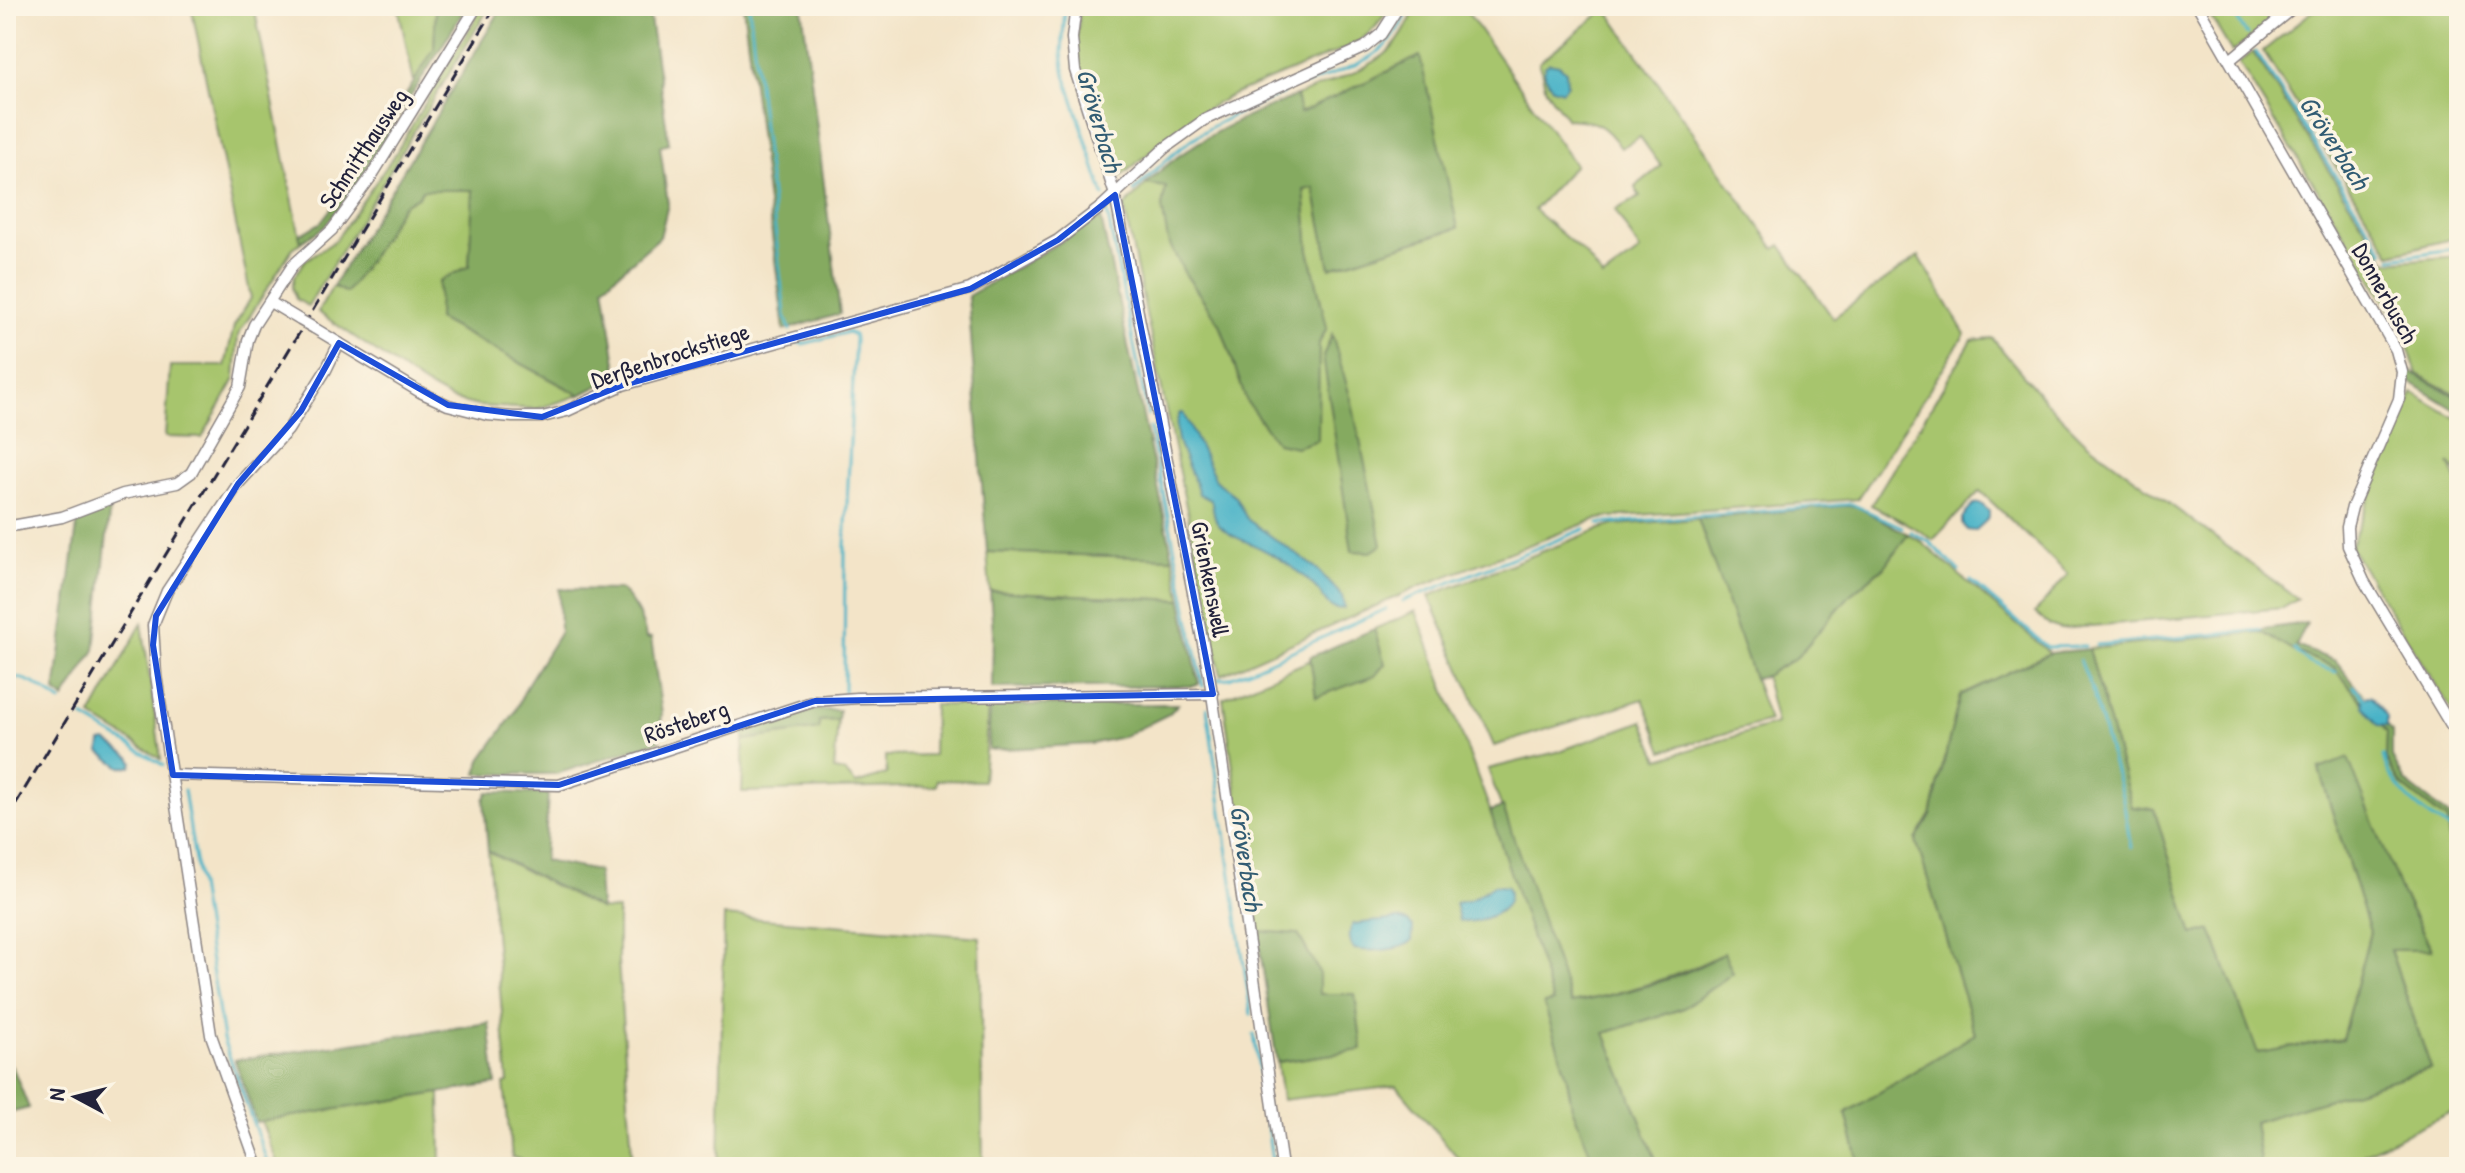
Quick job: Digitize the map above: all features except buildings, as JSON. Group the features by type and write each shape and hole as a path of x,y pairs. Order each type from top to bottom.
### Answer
{"street":[{"name":"Schmitthausweg","path":"270,302 297,259 332,230 371,177 477,6"},
{"name":"Grienkenswell","path":"1076,6 1072,46 1075,70 1115,195 1213,694 1282,1167"},
{"name":"Derßenbrockstiege","path":"270,302 420,392 448,405 487,415 542,417 567,411 623,385 970,289 1058,240 1115,195 1165,148 1204,120 1371,43 1381,34 1399,6"},
{"name":"Donnerbusch","path":"2198,6 2388,332 2401,363 2399,399 2352,507 2347,527 2348,546 2359,573 2459,739"},
{"path":"2230,60 2295,6"},
{"path":"6,527 62,517 123,494 177,483 188,477 237,394 248,340 270,302"},
{"path":"258,1167 211,1035 153,645 156,616 167,591 238,484 276,444 301,411 339,343"},
{"name":"Rösteberg","path":"173,775 559,785 815,701 1213,694"}],"highlighted area":[{"path":"1115,195 1213,694 815,701 559,785 173,775 153,645 156,616 238,484 301,411 339,343 448,405 542,417 623,385 970,289 1058,240"}],"green space":[{"path":"191,6 254,6 301,242 292,249 238,335 235,379 202,438 165,437 170,366 225,366 234,326 251,298"},
{"path":"398,6 436,6 434,49 414,82"},
{"path":"436,6 467,6 354,187 324,227 301,242 299,235 320,223 334,205 378,141 434,49"},
{"path":"483,6 490,6 308,306 296,299 292,288 294,277 304,261 335,241 395,154"},
{"path":"503,6 648,6 669,143 660,146 668,204 660,237 604,286 618,376 580,395 438,319 439,281 469,266 473,190 422,190 419,196 402,206 346,293 333,286"},
{"path":"743,6 802,6 840,314 784,330"},
{"path":"1080,6 1390,6 1374,29 1351,46 1230,96 1191,118 1119,178 1113,174 1082,78 1076,51"},
{"path":"1417,6 1463,6 1575,165 1534,210 1585,254 1603,278 1640,251 1615,210 1640,197 1635,187 1661,166 1640,137 1621,148 1610,133 1598,125 1567,119 1546,90 1539,62 1606,9 1775,249 1781,245 1833,318 1919,256 1965,334 1858,499 1594,520 1421,586 1221,675 1124,207 1146,184 1166,186 1162,207 1184,272 1220,324 1247,402 1317,379 1319,343 1327,328 1309,250 1304,190 1314,187 1330,268 1458,228 1299,113 1296,96 1382,57 1406,29"},
{"path":"2204,6 2291,6 2232,52"},
{"path":"2319,6 2459,6 2459,237 2391,254 2263,51"},
{"path":"2253,52 2387,262 2459,256 2459,396 2417,374 2403,331 2239,63"},
{"path":"1420,56 1458,228 1330,268 1314,188 1304,190 1309,250 1327,328 1319,343 1318,440 1296,447 1277,443 1247,402 1220,324 1184,272 1168,241 1162,207 1166,187 1146,184 1180,155 1235,123 1296,96 1300,113"},
{"path":"422,190 474,190 469,266 438,319 580,395 537,409 478,406 451,399 425,385 318,312 333,286 346,293 402,206 419,196"},
{"path":"1101,218 1173,558 987,552 968,296"},
{"path":"1332,334 1352,403 1382,545 1371,552 1352,551 1323,356"},
{"path":"1992,338 2046,402 2086,442 2298,599 2283,608 2061,629 2049,625 2035,613 2068,574 1980,491 1933,540 1871,505 1972,340"},
{"path":"2408,370 2459,398 2459,412 2407,380"},
{"path":"2413,393 2459,420 2459,475 2449,463 2459,487 2459,722 2350,547"},
{"path":"110,506 95,650 64,699 55,692 78,518"},
{"path":"1856,506 1908,534 1886,565 1850,595 1797,657 1765,676 1754,678 1698,519"},
{"path":"1698,519 1769,721 1663,751 1643,699 1494,746 1429,596 1600,529 1614,525"},
{"path":"1908,534 1919,540 2050,653 1960,695 1931,815 1916,840 1975,1034 1846,1113 1860,1167 1659,1167 1605,1033 1684,1008 1733,973 1724,953 1650,984 1571,1003 1488,769 1557,752 1643,721 1659,759 1776,724 1765,676 1797,657 1850,595 1886,565"},
{"path":"987,552 1173,558 1182,600 990,591"},
{"path":"559,589 621,590 634,607 646,639 651,638 662,714 659,741 556,774 477,774 481,760 515,712 528,683 560,632"},
{"path":"990,591 1182,600 1199,684 992,688"},
{"path":"1416,611 1510,864 1553,1002 1545,1004 1566,1073 1572,1107 1596,1167 1462,1167 1460,1160 1397,1086 1282,1100 1277,1062 1361,1050 1355,995 1319,995 1298,935 1257,931 1223,698 1311,660 1316,696 1385,664 1374,629"},
{"path":"142,623 161,759 91,716"},
{"path":"2307,623 2296,646 2336,661 2392,731 2392,757 2405,782 2456,820 2459,811 2459,851 2449,838 2447,821 2400,784 2386,759 2387,732 2334,667 2294,651 2261,632 2263,629"},
{"path":"1374,629 1385,664 1375,676 1316,697 1310,657"},
{"path":"2261,632 2294,651 2334,667 2387,732 2386,759 2400,784 2447,821 2449,838 2459,851 2459,1108 2363,1154 2365,1167 2261,1167 2254,1122 2431,1068 2390,949 2432,949 2402,894 2319,770 2370,932 2342,1039 2258,1053 2211,930 2193,936 2154,809 2132,807 2089,649"},
{"path":"2089,649 2132,807 2154,809 2193,935 2211,930 2258,1053 2342,1039 2370,932 2319,769 2348,758 2402,894 2432,950 2390,950 2431,1068 2254,1122 2261,1167 1860,1167 1846,1113 1975,1034 1916,840 1931,815 1960,695 2050,653"},
{"path":"1178,704 1169,714 1122,737 1091,744 988,750 990,705"},
{"path":"934,705 988,705 983,781 937,780 936,786 742,792 744,740 819,729 819,721 838,720 834,770 845,772 856,784 887,774 885,756 933,755"},
{"path":"814,710 839,710 838,720 819,721 819,729 744,740 744,731"},
{"path":"488,792 548,794 544,861 598,871 600,909 488,851 484,800"},
{"path":"1503,807 1571,1003 1671,978 1724,952 1733,973 1684,1008 1605,1033 1659,1167 1596,1167 1572,1107 1566,1073 1544,1004 1553,1002 1490,811"},
{"path":"488,851 599,909 618,910 618,961 633,1167 541,1167 512,1157"},
{"path":"724,916 980,937 983,1167 719,1167"},
{"path":"1257,931 1298,934 1319,972 1319,994 1355,994 1362,1050 1277,1062"},
{"path":"489,1023 496,1084 256,1122 235,1060"},
{"path":"6,1061 13,1068 29,1108 6,1114"},
{"path":"440,1093 441,1167 279,1167 261,1121"}],"water":[{"path":"1549,63 1559,65 1566,71 1567,84 1562,91 1552,88 1544,74 1545,66"},
{"path":"1180,413 1183,413 1217,482 1235,496 1247,519 1317,569 1342,596 1344,608 1330,606 1317,589 1291,566 1233,536 1218,524 1211,500 1199,494 1182,454 1177,432"},
{"path":"1980,503 1989,511 1989,518 1975,531 1967,530 1962,518 1974,504"},
{"path":"2372,697 2387,717 2387,726 2378,725 2363,706 2362,699"},
{"path":"106,741 130,757 133,762 131,767 121,767 100,752 101,742"},
{"path":"1494,885 1507,887 1509,896 1502,909 1476,921 1459,921 1455,903 1470,900"},
{"path":"1398,919 1413,927 1412,941 1407,944 1376,950 1354,949 1352,946 1350,933 1353,924"}],"waterway":[{"path":"749,6 785,315 790,330"},
{"name":"Gröverbach","path":"1065,6 1062,53 1065,75 1104,196"},
{"name":"Gröverbach","path":"2229,6 2247,35"},
{"path":"1305,85 1361,62 1382,49 1396,34 1410,9"},
{"name":"Gröverbach","path":"2256,52 2384,252"},
{"path":"1134,191 1200,134 1284,93"},
{"name":"Gröverbach","path":"1107,212 1148,415"},
{"name":"Gröverbach","path":"2392,258 2459,248"},
{"path":"796,342 803,344 848,332 855,339 845,546 844,692"},
{"name":"Gröverbach","path":"1150,428 1203,686"},
{"path":"1599,524 1852,504 1902,527"},
{"path":"1403,601 1585,529"},
{"path":"1911,532 1929,542 1959,571"},
{"path":"1971,581 2047,647 2085,646"},
{"path":"1218,679 1250,670 1386,609"},
{"path":"2097,645 2261,630"},
{"path":"2294,649 2309,662 2336,672"},
{"path":"2080,660 2092,690 2123,799 2131,848"},
{"path":"6,677 29,681 61,702"},
{"path":"2354,686 2365,699"},
{"name":"Gröverbach","path":"1207,708 1251,1014"},
{"path":"83,717 163,765"},
{"path":"2383,756 2387,769 2402,792 2423,812 2459,833"},
{"path":"184,790 223,1039 269,1167"},
{"name":"Gröverbach","path":"1254,1034 1273,1167"}],"railway":[{"path":"6,820 496,6"}]}
